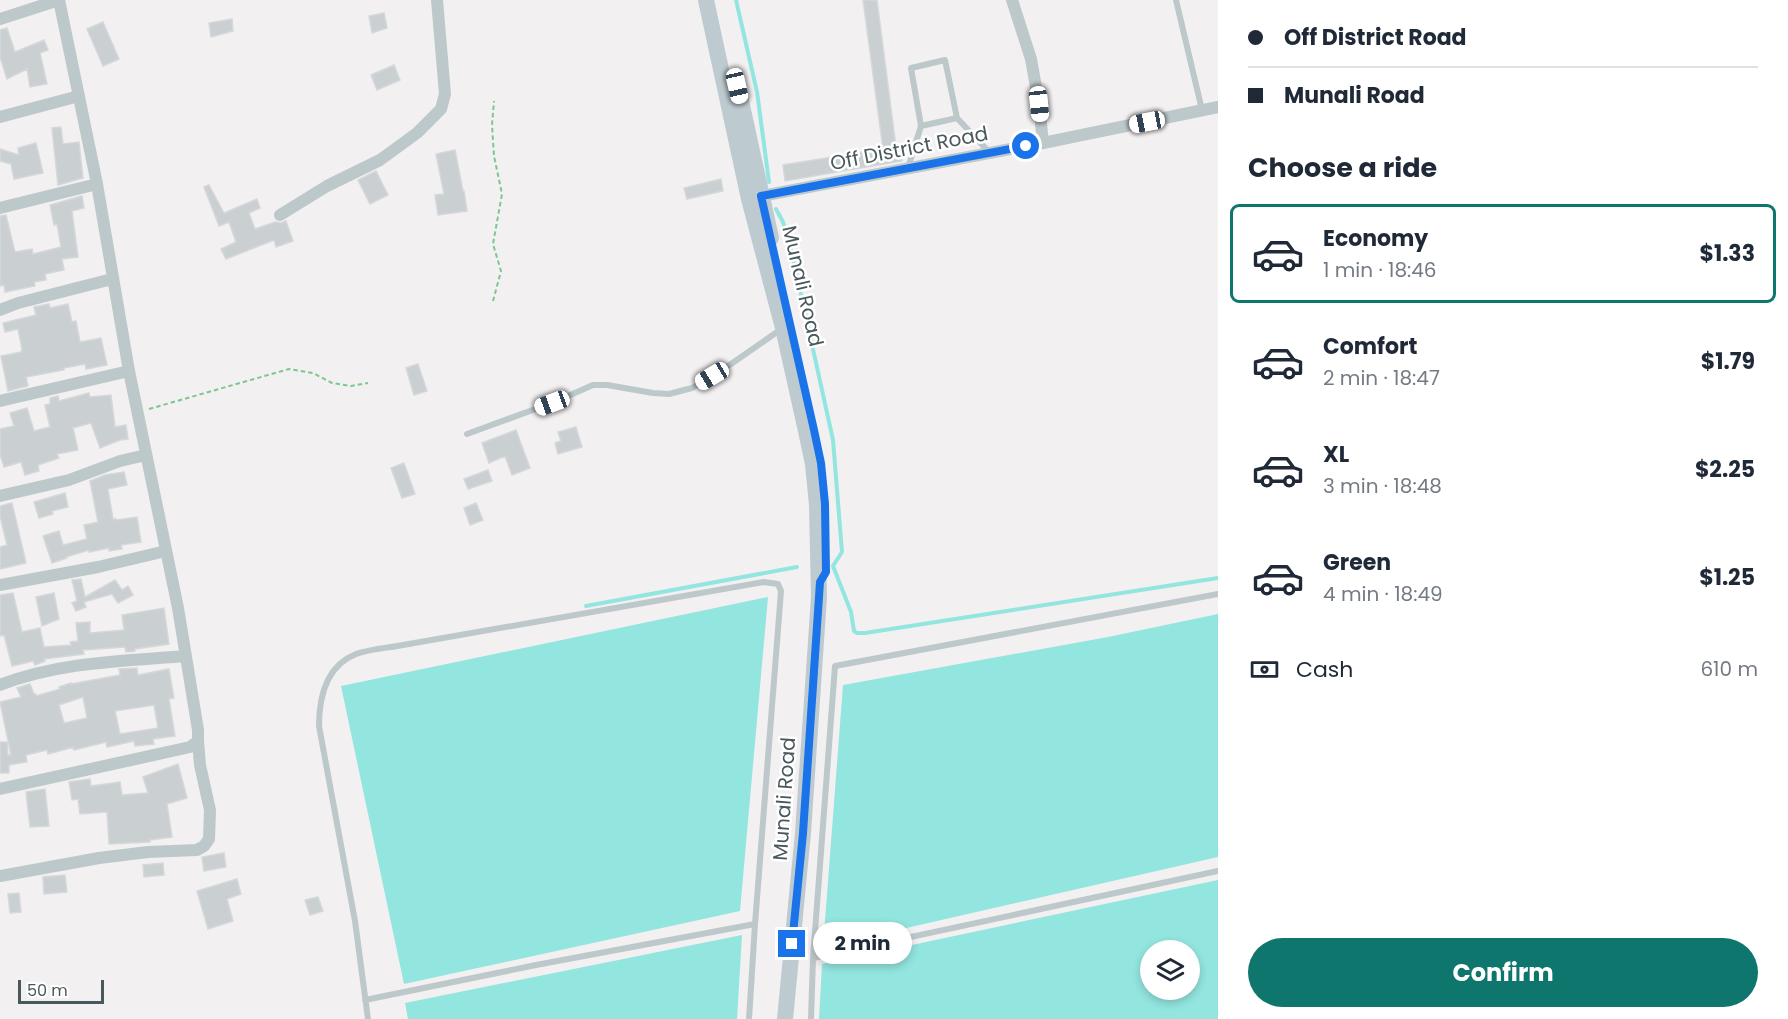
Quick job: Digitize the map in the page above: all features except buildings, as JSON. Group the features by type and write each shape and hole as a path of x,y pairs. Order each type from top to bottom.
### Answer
{"main road":[{"name":"Munali Road","path":"706,0 821,463 825,504 826,572 820,582"},
{"name":"Munali Road","path":"718,0 755,197 813,464 817,505 820,582 803,833 785,1019"}],"street":[{"path":"0,20 59,0 97,184 129,371 186,656 198,730 200,765 210,810 209,839 197,850 148,852 99,858 0,876"},
{"path":"280,215 327,186 380,160 417,133 441,108 445,94 437,0"},
{"path":"1012,0 1031,59 1043,143"},
{"path":"0,117 79,96"},
{"name":"Off District Road","path":"755,197 1043,143 1218,107"},
{"path":"0,208 97,184"},
{"path":"0,310 18,303 112,279"},
{"path":"0,401 129,371"},
{"path":"0,496 69,480 146,454"},
{"path":"0,585 98,567 166,551"},
{"path":"0,685 62,668 114,660 186,656"},
{"path":"0,789 190,747 198,741"}],"lane":[{"path":"1176,0 1202,111"},
{"path":"908,168 921,126 911,68 945,60 957,118 990,153"},
{"path":"921,126 957,118"},
{"path":"467,434 552,403 593,385 669,394 692,388 783,328"},
{"path":"368,1019 355,921 319,726 319,706 325,684 339,666 355,655 403,645 764,582 778,585 782,591 749,1019"},
{"path":"811,1019 813,958 835,666 1218,594"},
{"path":"813,958 1218,871"},
{"path":"365,1000 755,924"}],"path":[{"path":"493,301 501,271 493,244 502,194 494,156 492,124 494,101"},
{"path":"137,413 290,369 313,373 332,383 351,386 368,383"}],"water":[{"path":"768,597 740,911 404,984 341,686"},
{"path":"1218,614 1218,857 823,947 843,685 1108,637"},
{"path":"1218,880 1218,1019 819,1019 822,964"},
{"path":"742,935 737,1019 408,1019 405,1003"}],"waterway":[{"path":"736,0 757,92 769,182"},
{"path":"776,209 783,222 792,254 833,440 842,552 833,566 851,612 854,631 865,633 1218,578"},
{"path":"586,606 797,567"}],"route":[{"path":"792,944 803,833 820,582 826,572 825,504 821,463 761,196 1026,146"}]}
